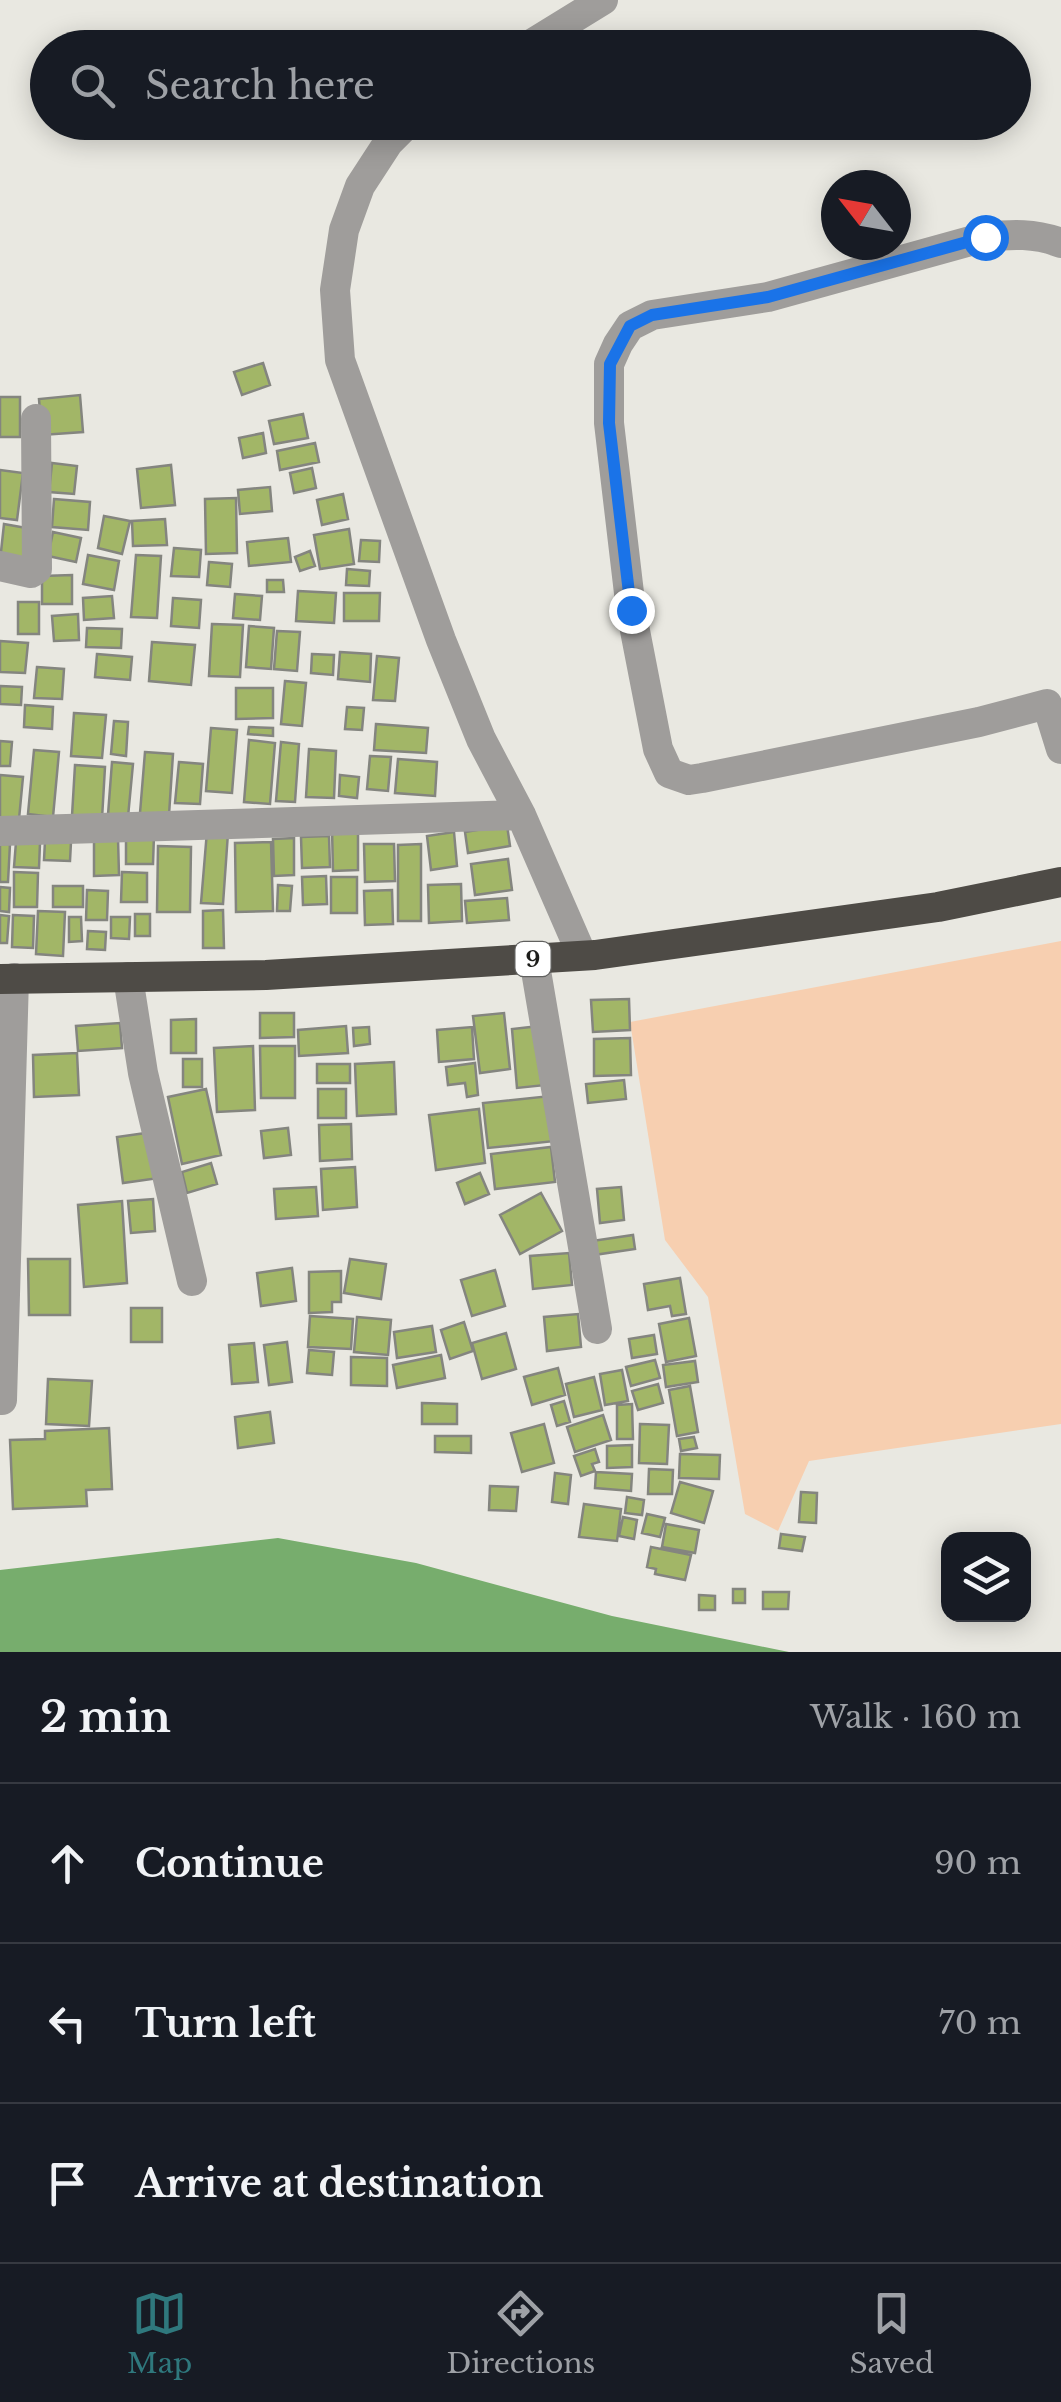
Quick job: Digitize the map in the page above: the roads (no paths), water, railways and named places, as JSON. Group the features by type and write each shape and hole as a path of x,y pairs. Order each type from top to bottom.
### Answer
{"highway":[{"name":"9","path":"7,978 266,976 582,955 938,906 1061,882"}],"street":[{"path":"554,30 602,0"},
{"path":"391,140 360,186 344,230 335,290 340,360 447,657 582,955"},
{"path":"1061,243 1045,236 1016,233 985,237 768,297 652,315 630,326 610,364 609,423 631,610 658,749 669,773 689,780 702,778 1054,703 1061,748"},
{"path":"0,566 31,573 37,569 36,419"},
{"path":"0,831 521,816"},
{"path":"534,959 597,1329"},
{"path":"128,977 143,1073 192,1281"},
{"path":"2,1400 7,978"}]}
